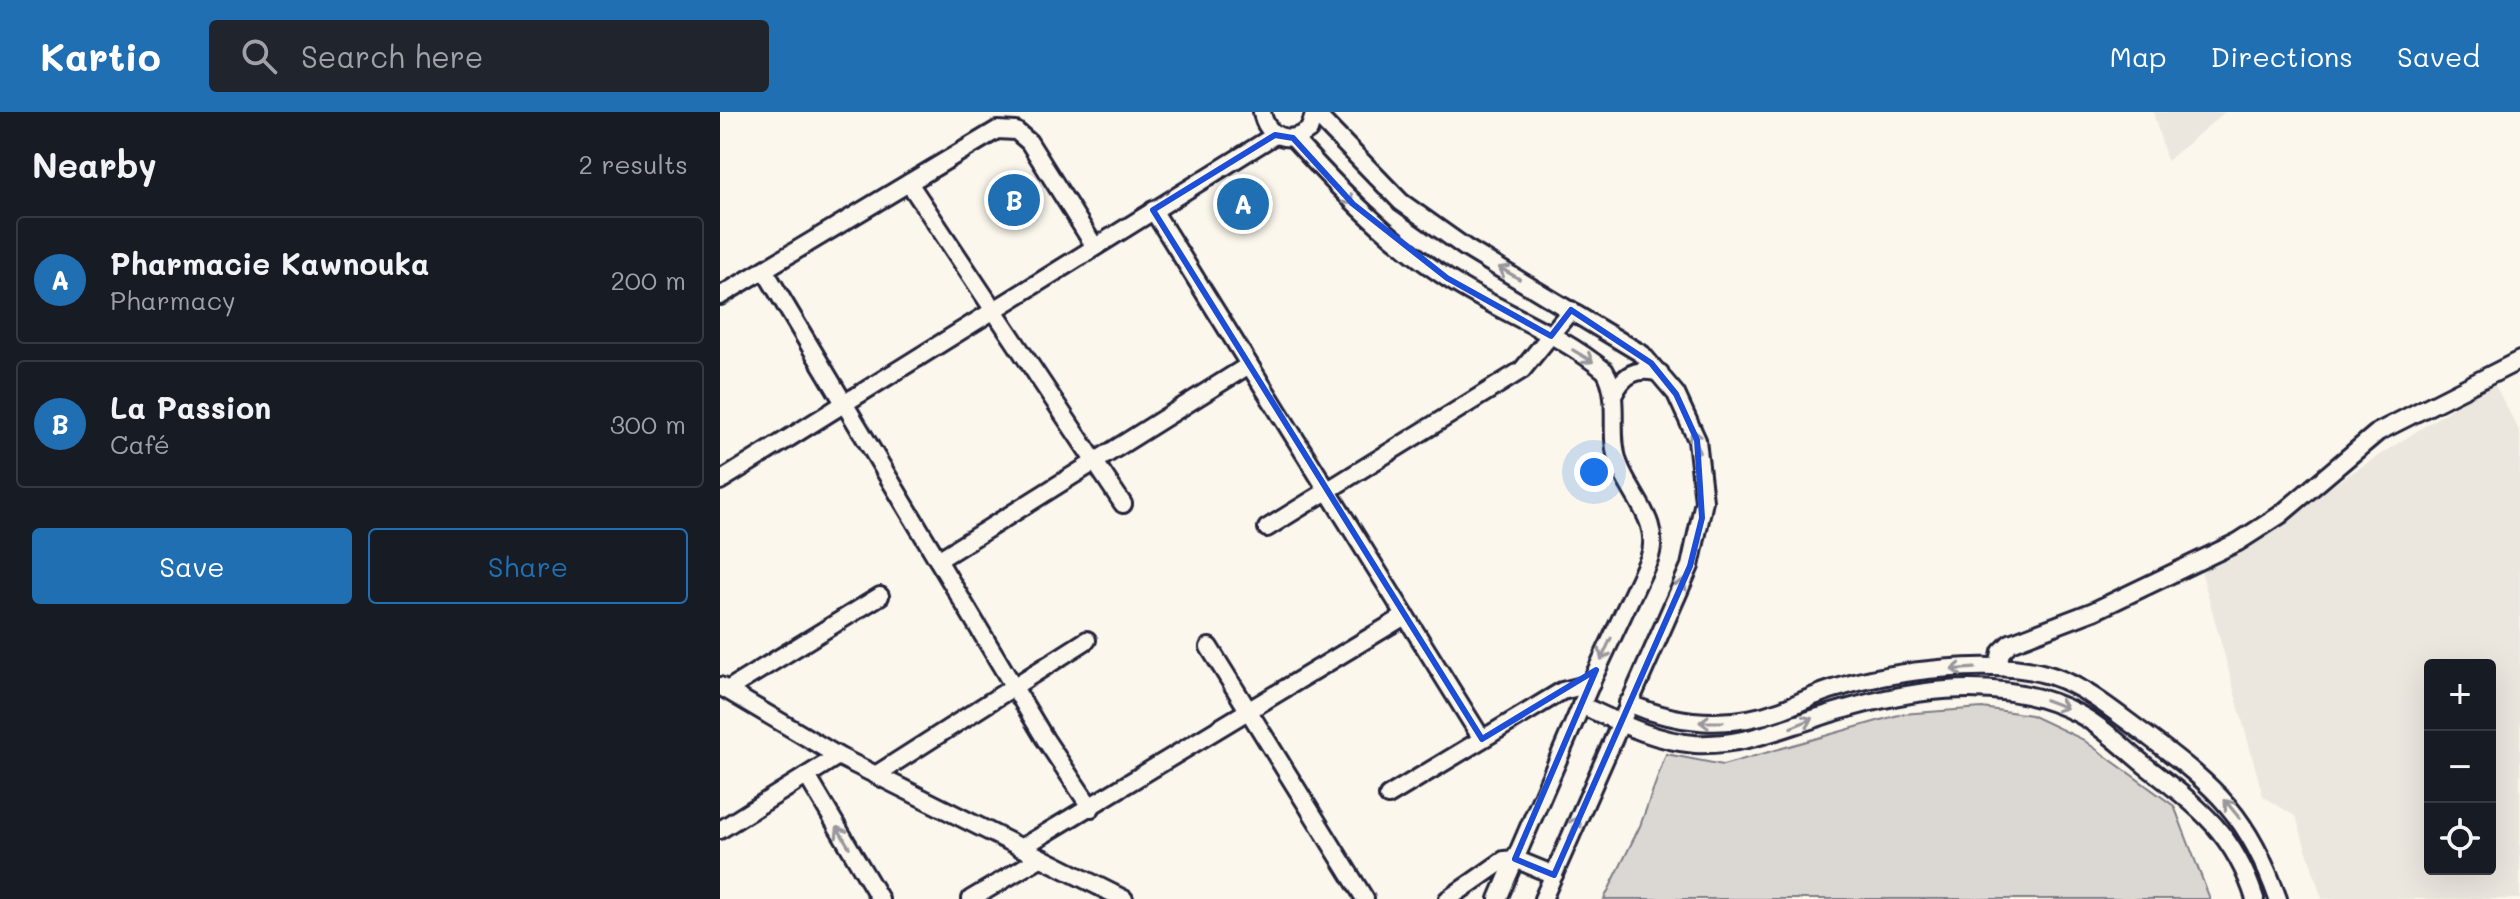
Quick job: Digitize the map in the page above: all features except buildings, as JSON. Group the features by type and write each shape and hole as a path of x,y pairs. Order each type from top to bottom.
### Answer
{"street":[{"path":"1262,112 1264,121 1275,135"},
{"path":"721,477 1275,135 1293,138 1309,130 1315,113 1401,202 1466,248 1631,345 1660,373 1681,403 1697,440 1704,501 1690,566 1543,899"},
{"path":"720,296 997,130 1016,131 1029,142 1095,247"},
{"path":"1293,138 1353,204 1394,239 1447,278 1551,336 1605,371 1614,394"},
{"path":"909,183 1123,504"},
{"path":"1153,210 1482,739"},
{"path":"765,271 1013,686 1091,808"},
{"path":"1267,528 1510,379 1522,370 1571,310"},
{"path":"1998,667 2001,652 2010,643 2094,611 2238,542 2280,515 2378,432 2520,360"},
{"path":"938,560 1249,365"},
{"path":"1498,899 1653,547 1652,525 1623,477 1614,450 1611,422 1614,394 1620,381 1632,372 1646,369 1660,373"},
{"path":"880,596 724,688 838,756 1124,899"},
{"path":"1021,848 1405,616"},
{"path":"877,774 1087,640"},
{"path":"1209,647 1250,708 1365,899"},
{"path":"1628,703 1673,719 1725,722 1763,716 1832,689 1875,678 1998,667 2036,671 2083,690 2217,792 2240,819 2278,899"},
{"path":"1388,796 1562,691 1591,684"},
{"path":"1581,705 1662,739 1735,743 1754,740 1867,704 1943,691 1999,690 2034,697 2083,716 2205,812 2235,850 2253,893 2270,877"},
{"path":"720,830 838,756"},
{"path":"807,776 880,899"},
{"path":"971,899 1040,858"},
{"path":"1448,899 1496,863 1515,859 1554,875"}],"highlighted area":[{"path":"1275,135 1293,138 1353,204 1447,278 1551,336 1571,310 1651,363 1676,394 1697,440 1702,518 1690,566 1554,875 1515,859 1596,670 1482,739 1153,210"}],"shaded area":[{"path":"2153,112 2225,112 2167,161"},
{"path":"2493,382 2520,432 2520,899 2322,899 2296,817 2263,796 2201,570"},
{"path":"1982,708 2031,715 2082,739 2174,806 2210,899 1604,899 1640,826 1666,754 1723,765 1902,714"}],"place":[{"name":"La Passion","path":"1014,200"},
{"name":"Pharmacie Kawnouka","path":"1243,204"}]}
